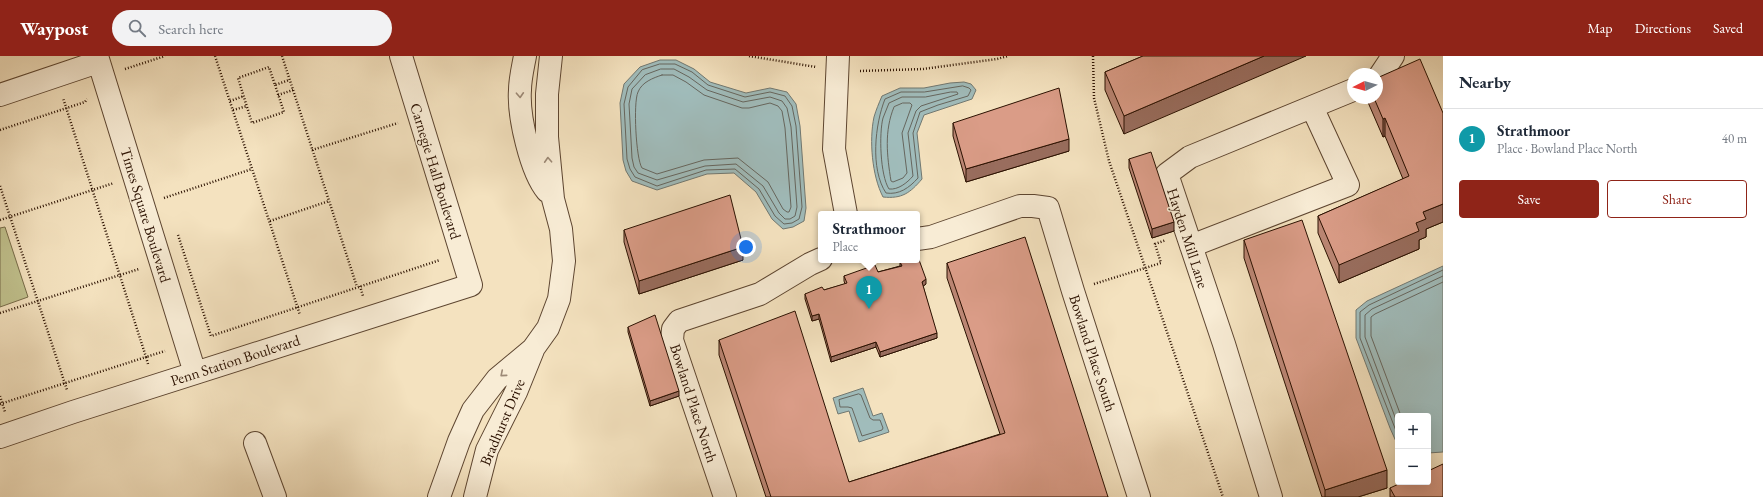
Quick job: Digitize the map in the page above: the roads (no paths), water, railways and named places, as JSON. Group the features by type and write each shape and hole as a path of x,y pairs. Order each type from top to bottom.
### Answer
{"street":[{"name":"Carnegie Hall Boulevard","path":"401,56 470,285"},
{"name":"Bradhurst Drive","path":"525,56 520,91 524,126 532,164 540,183 553,199"},
{"name":"Bradhurst Drive","path":"438,497 458,441 473,410 497,379 533,348 548,328 559,299 564,261 561,229 553,199 547,137 547,94 551,56"},
{"path":"1383,71 1393,56"},
{"path":"0,94 97,59"},
{"name":"Times Square Boulevard","path":"97,59 195,373"},
{"path":"838,62 834,150 845,211"},
{"name":"Hayden Mill Lane","path":"1271,497 1167,174 1190,157 1347,92"},
{"path":"1189,239 1348,185 1312,107"},
{"name":"Bowland Place South","path":"920,239 931,237 1020,206 1048,208 1139,497"},
{"name":"Bowland Place North","path":"725,497 672,340 673,329 679,320 760,294 810,264 818,261"},
{"name":"Penn Station Boulevard","path":"0,437 73,412 470,285"},
{"name":"Bradhurst Drive","path":"475,497 487,450 516,392 533,348"},
{"path":"255,443 275,497"},
{"path":"438,497 444,497"}],"water":[{"path":"660,60 676,60 694,69 710,82 746,93 770,88 787,92 796,104 800,126 806,208 804,221 793,227 783,229 772,219 756,192 734,173 707,174 657,190 632,181 626,171 623,160 620,103 624,84 640,67"},
{"path":"964,82 971,84 976,90 972,99 924,115 917,133 922,179 914,188 901,196 883,197 876,179 872,158 872,126 882,96 900,88 924,88"},
{"path":"1443,266 1443,452 1431,453 1431,413 1395,413 1395,439 1356,338 1356,310 1367,301"},
{"path":"863,388 873,416 882,413 889,432 859,442 849,411 838,414 833,398"}],"place":[{"name":"Strathmoor","path":"869,309"}]}
